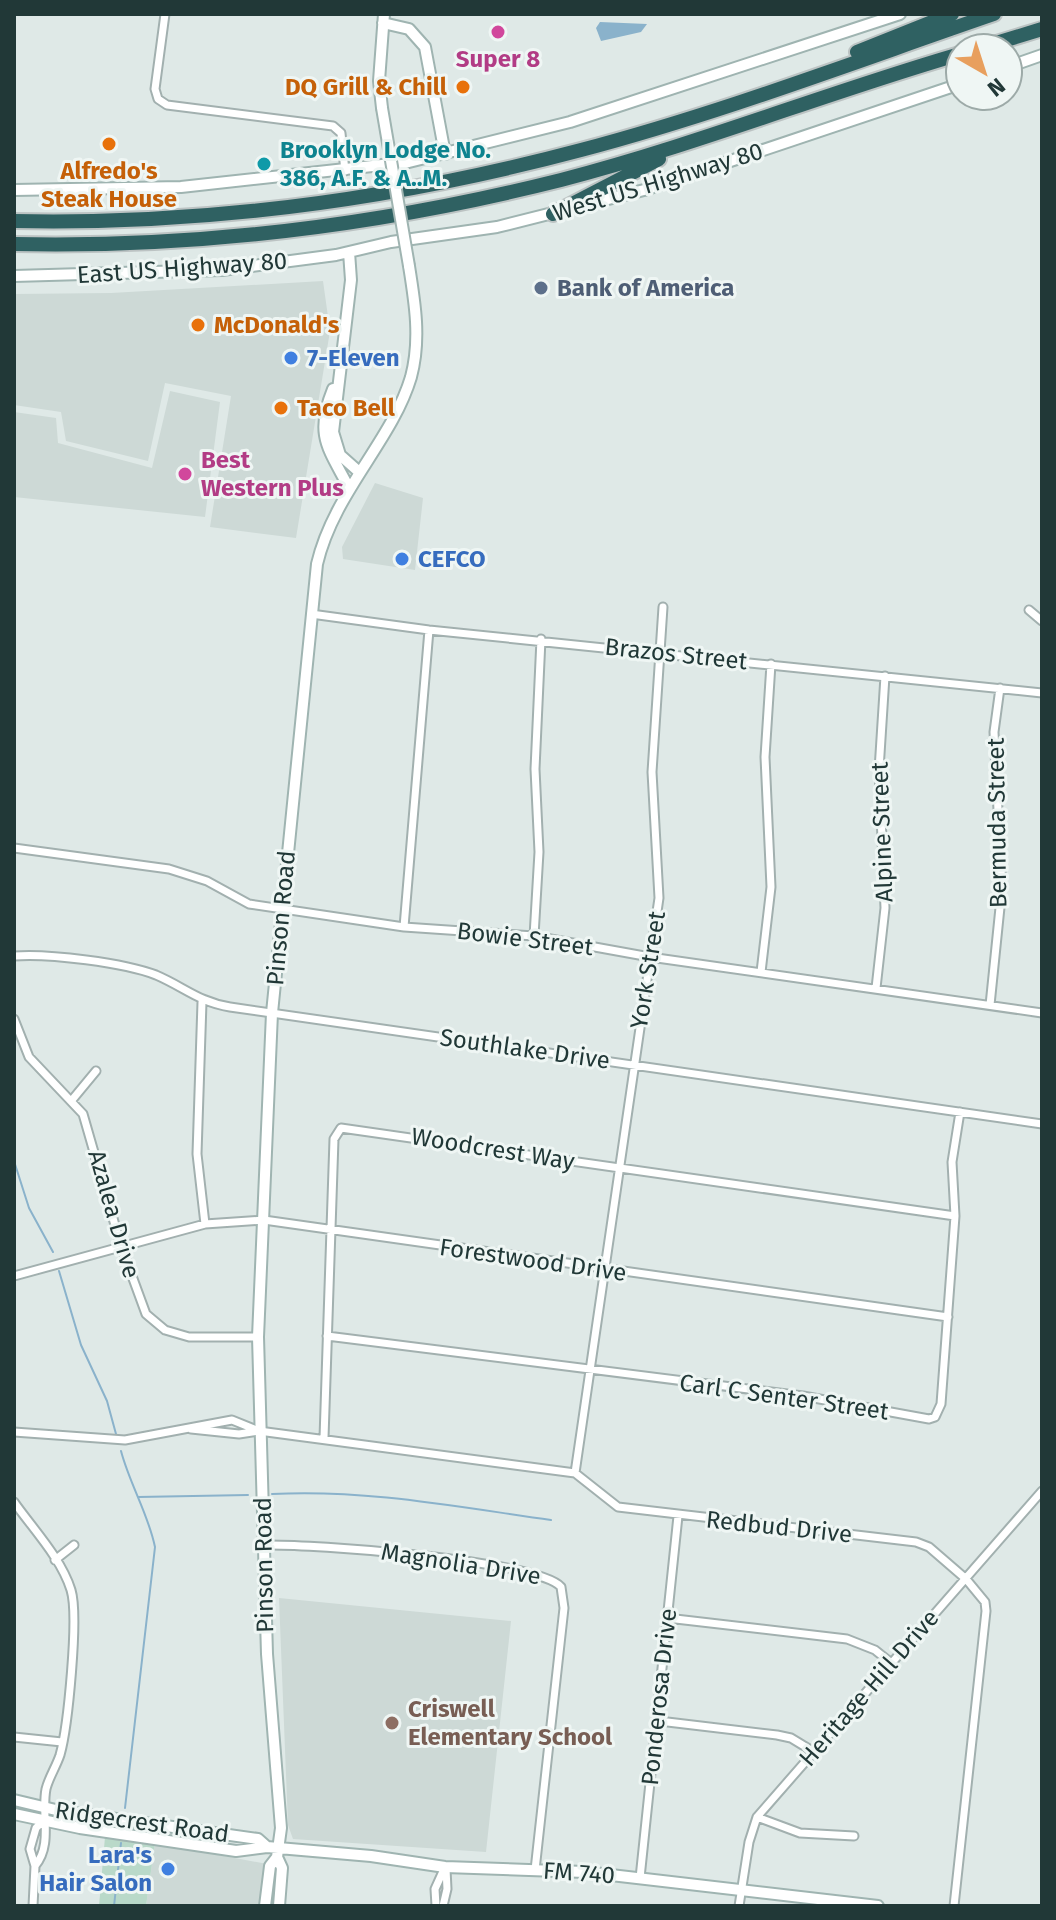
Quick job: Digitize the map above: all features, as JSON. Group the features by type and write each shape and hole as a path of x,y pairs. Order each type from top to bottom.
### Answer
{"highway":[{"path":"746,98 952,14"},
{"path":"14,221 211,215 371,195 560,156 746,98 994,14"},
{"path":"14,244 203,239 375,219 561,180 944,59"},
{"path":"553,214 647,164 734,127"}],"main road":[{"path":"14,190 181,187 345,171 445,154 570,122 900,14"},
{"path":"384,19 409,29 425,47 445,154"},
{"name":"Pinson Road","path":"274,1851 281,1828 268,1676 258,1337 272,1013 311,614 322,544 411,376 417,326 379,81 384,19"},
{"name":"West US Highway 80","path":"349,252 553,214 644,190 944,89"},
{"path":"349,252 351,280 334,439 340,455 358,471"},
{"name":"East US Highway 80","path":"14,276 222,270 349,252"},
{"path":"339,376 328,402 324,440 329,458 349,488"},
{"name":"Ridgecrest Road","path":"14,1800 44,1808 258,1839 274,1851"},
{"name":"Ridgecrest Road","path":"14,1814 206,1847 274,1851"},
{"path":"265,1906 274,1851"},
{"path":"274,1851 282,1868 279,1906"},
{"name":"FM 740","path":"274,1851 371,1856 445,1867 640,1878 878,1906"}],"street":[{"path":"165,14 155,89 158,99 167,105 333,126 341,133 345,171"},
{"name":"York Street","path":"575,1473 660,881 652,772 663,607"},
{"path":"1029,610 1042,621"},
{"name":"Brazos Street","path":"311,614 429,630 658,651 1042,693"},
{"path":"404,927 429,630"},
{"path":"534,936 539,852 535,769 541,639"},
{"path":"761,972 771,887 765,757 771,664"},
{"name":"Alpine Street","path":"876,988 885,908 879,770 885,676"},
{"name":"Bermuda Street","path":"990,1005 1002,888 994,732 1000,688"},
{"name":"Bowie Street","path":"14,848 169,869 207,881 249,904 404,927 534,936 650,957 1042,1013"},
{"name":"Southlake Drive","path":"14,956 63,959 153,974 202,1002 1042,1124"},
{"path":"202,1002 197,1154 205,1224"},
{"name":"Azalea Drive","path":"14,1019 29,1057 72,1100 91,1130 121,1246 140,1304 165,1330 189,1337 258,1337"},
{"path":"72,1100 96,1071"},
{"name":"Carl C Senter Street","path":"327,1336 803,1396 929,1419 939,1413 941,1404 955,1216 952,1162 960,1112"},
{"name":"Woodcrest Way","path":"324,1438 329,1230 334,1139 341,1128 955,1216"},
{"name":"Forestwood Drive","path":"14,1276 205,1224 264,1220 948,1317"},
{"path":"14,1432 125,1440 232,1420 259,1431"},
{"path":"191,1429 239,1434 259,1431 324,1438 575,1473"},
{"name":"Redbud Drive","path":"575,1473 618,1507 916,1542 929,1547 966,1579 985,1602 986,1611 954,1906"},
{"name":"Heritage Hill Drive","path":"739,1906 749,1842 757,1817 1042,1491"},
{"path":"14,1502 55,1560 71,1590 75,1609 62,1742 48,1781 42,1858 35,1866"},
{"name":"Ponderosa Drive","path":"640,1878 659,1721 678,1516"},
{"path":"55,1560 74,1545"},
{"name":"Magnolia Drive","path":"265,1545 361,1548 543,1574 561,1587 564,1608 535,1870"},
{"path":"667,1618 847,1639 875,1650 890,1662"},
{"path":"659,1721 777,1735 791,1738 814,1752"},
{"path":"14,1737 62,1742"},
{"path":"757,1817 800,1833 854,1836"},
{"path":"33,1906 35,1866 30,1849 36,1828 43,1821"},
{"path":"436,1906 435,1889 445,1867"},
{"path":"443,1906 447,1889 445,1867"}],"shaded area":[{"path":"323,281 330,331 296,538 210,527 231,396 165,383 148,461 66,441 61,412 14,405 14,294 111,293"},
{"path":"170,391 220,402 205,517 14,497 14,412 56,418 58,443 152,468"},
{"path":"375,483 423,498 415,570 343,559 342,547"},
{"name":"Criswell Elementary School","path":"279,1598 511,1621 486,1852 293,1839 288,1825"},
{"path":"155,1843 278,1866 273,1906 146,1906"}],"green space":[{"path":"105,1837 155,1843 146,1906 99,1906"}],"water":[{"path":"600,22 647,24 641,32 601,41 596,28"}],"waterway":[{"path":"14,1161 29,1208 53,1252"},
{"path":"59,1271 81,1345 107,1401 116,1434"},
{"path":"121,1451 155,1547 125,1808"},
{"path":"272,1494 377,1497 551,1520"},
{"path":"138,1497 248,1495"},
{"path":"114,1906 121,1843"}],"place":[{"name":"Super 8","path":"498,32"},
{"name":"DQ Grill & Chill","path":"463,87"},
{"name":"Alfredo's Steak House","path":"109,144"},
{"name":"Brooklyn Lodge No. 386, A.F. & A..M.","path":"264,164"},
{"name":"Bank of America","path":"541,288"},
{"name":"McDonald's","path":"198,325"},
{"name":"7-Eleven","path":"291,358"},
{"name":"Taco Bell","path":"281,408"},
{"name":"Best Western Plus","path":"185,474"},
{"name":"CEFCO","path":"402,559"},
{"name":"Criswell Elementary School","path":"392,1723"},
{"name":"Lara's Hair Salon","path":"168,1869"}]}
